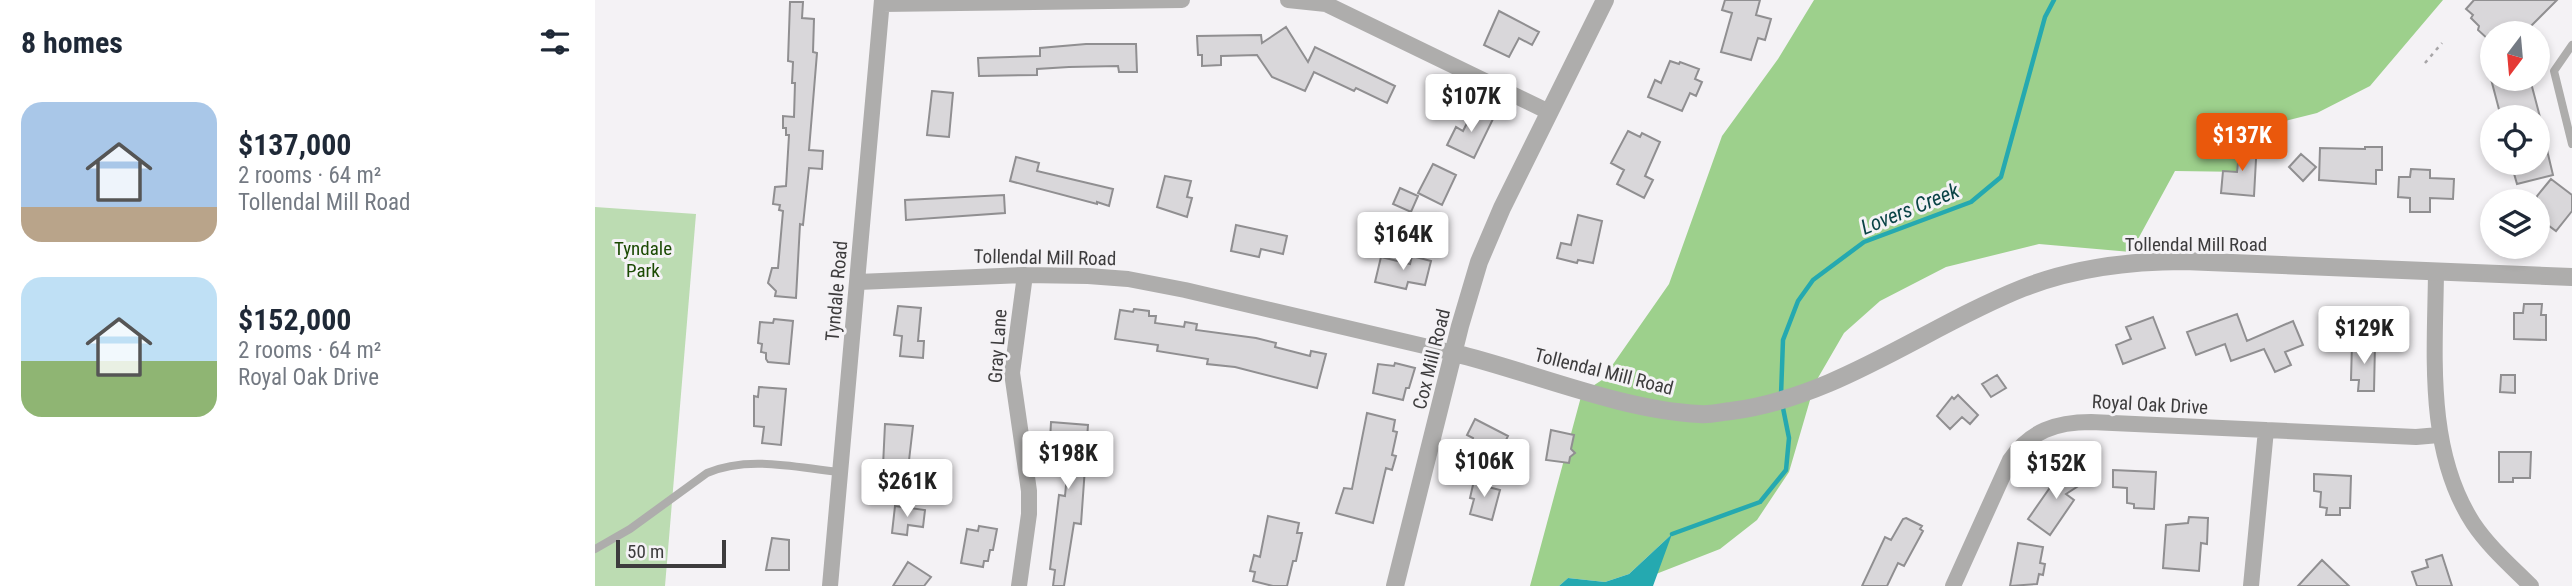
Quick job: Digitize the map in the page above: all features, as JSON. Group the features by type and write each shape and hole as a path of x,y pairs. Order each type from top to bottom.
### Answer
{"street":[{"path":"882,2 1182,0"},
{"path":"1289,0 1326,4 1549,111"},
{"name":"Cox Mill Road","path":"1395,586 1479,262 1502,208 1605,0"},
{"name":"Tyndale Road","path":"830,586 882,2"},
{"name":"Tollendal Mill Road","path":"858,282 1025,275 1128,279 1185,289 1454,353 1642,405 1701,414 1754,408 1809,392 2010,294 2085,270 2121,264 2173,261 2436,273 2572,276"},
{"path":"2436,273 2436,391 2439,435 2456,488 2469,516 2499,555 2531,586"},
{"name":"Gray Lane","path":"1019,586 1029,514 1029,491 1012,373 1025,275"},
{"name":"Royal Oak Drive","path":"1953,586 2010,460 2024,442 2045,429 2072,422 2416,437 2439,435"},
{"path":"2251,586 2266,430"}],"lane":[{"path":"2572,44 2554,71 2572,145"},
{"path":"595,549 630,529 707,472 717,468 748,463 840,472"}],"path":[{"path":"2425,62 2442,43"}],"green space":[{"path":"1814,0 2443,0 2370,86 2317,113 2265,126 2246,147 2246,172 2175,171 2131,252 2039,244 1946,267 1880,301 1844,333 1815,383 1789,472 1757,520 1720,549 1656,574 1671,535 1629,574 1605,582 1568,578 1559,586 1530,586 1582,393 1602,380 1669,284 1722,136 1778,59"},
{"name":"Tyndale Park","path":"595,207 696,214 665,586 595,586"}],"water":[{"path":"1672,534 1653,586 1559,586 1568,578 1605,582 1629,574"}],"building":[{"path":"1725,0 1760,0 1756,15 1771,19 1765,40 1758,38 1751,60 1721,52 1732,13 1722,10"},
{"path":"2474,0 2557,0 2536,21 2480,21 2480,32 2479,26 2471,18 2473,15 2466,9"},
{"path":"790,2 803,2 802,18 814,19 813,52 817,53 809,150 823,151 822,169 809,168 803,225 800,224 796,298 775,296 776,291 768,283 772,268 778,268 783,211 779,210 780,205 773,204 775,187 786,186 789,135 786,135 786,128 783,128 783,116 794,117 793,62 788,61"},
{"path":"1499,11 1539,32 1532,45 1519,38 1509,57 1484,45"},
{"path":"1286,27 1308,62 1315,47 1395,86 1387,103 1314,72 1305,91 1272,77 1257,55 1221,56 1221,65 1202,66 1202,55 1198,55 1197,36 1261,35 1262,43"},
{"path":"1136,44 1137,72 1119,72 1118,66 1069,67 1037,69 1037,75 979,76 978,58 1040,56 1040,48"},
{"path":"1670,61 1699,69 1695,79 1702,82 1696,96 1690,93 1682,111 1648,97 1655,80 1661,83"},
{"path":"932,91 953,93 949,137 927,135"},
{"path":"2494,91 2533,91 2537,105 2498,105"},
{"path":"1474,109 1493,119 1474,158 1447,145 1456,127 1463,131"},
{"path":"1628,131 1640,137 1642,133 1660,142 1645,176 1653,180 1644,198 1617,184 1624,170 1611,163"},
{"path":"2245,140 2257,141 2254,196 2221,193 2223,171 2237,172 2239,154 2243,155"},
{"path":"2382,147 2382,170 2376,170 2376,184 2319,180 2320,148"},
{"path":"2301,154 2316,167 2303,181 2289,167"},
{"path":"1016,157 1039,163 1037,171 1113,189 1109,206 1010,181"},
{"path":"2550,162 2553,175 2517,184 2514,175 2550,175"},
{"path":"1433,164 1456,175 1442,205 1418,193"},
{"path":"2411,169 2430,170 2430,178 2454,179 2453,199 2430,198 2430,212 2410,212 2410,198 2398,197 2399,177 2410,177"},
{"path":"1165,176 1191,181 1187,197 1192,198 1187,217 1157,207"},
{"path":"2551,179 2572,195 2572,211 2556,231 2550,227 2550,189 2543,189"},
{"path":"1400,188 1418,196 1411,212 1393,204"},
{"path":"1004,195 1005,213 906,220 905,200"},
{"path":"1578,215 1602,221 1593,263 1578,260 1577,263 1557,258 1561,243 1571,245"},
{"path":"1236,225 1287,236 1283,254 1261,249 1259,257 1231,251"},
{"path":"1412,256 1431,261 1425,285 1408,282 1406,289 1375,282 1381,257 1410,264"},
{"path":"2524,304 2542,304 2541,315 2546,315 2546,340 2514,339 2514,313 2523,313"},
{"path":"898,306 921,308 918,341 924,341 923,358 900,356 902,336 894,335"},
{"path":"1134,309 1149,311 1149,316 1156,316 1155,323 1184,327 1185,322 1197,324 1196,330 1256,338 1276,343 1275,347 1310,356 1311,351 1326,354 1317,388 1235,367 1207,364 1208,359 1157,351 1158,345 1115,339 1120,310 1133,312"},
{"path":"2237,314 2247,341 2293,321 2303,345 2285,352 2291,365 2275,372 2264,349 2231,361 2225,344 2196,355 2187,332"},
{"path":"2153,317 2165,348 2123,364 2116,345 2131,339 2126,327"},
{"path":"774,319 793,321 789,364 768,362 766,353 761,352 762,344 758,343 760,322 773,323"},
{"path":"2352,343 2375,344 2374,391 2358,391 2359,380 2351,380"},
{"path":"1395,363 1415,368 1403,400 1373,393 1378,364 1394,366"},
{"path":"1997,375 2006,388 1991,397 1982,384"},
{"path":"2501,375 2515,375 2515,393 2500,392"},
{"path":"759,387 786,389 781,445 762,443 764,427 754,426 754,396 758,397"},
{"path":"1958,395 1978,415 1970,424 1962,417 1950,429 1937,416 1952,397 1954,399"},
{"path":"1367,413 1395,420 1393,431 1397,432 1392,455 1396,456 1392,470 1386,468 1373,523 1336,513 1344,488 1352,489"},
{"path":"1475,419 1508,436 1499,454 1472,441 1473,438 1467,435"},
{"path":"1051,422 1088,425 1081,524 1074,523 1064,586 1053,586 1055,570 1050,569 1059,495 1065,496 1068,463 1053,462"},
{"path":"885,424 913,426 908,469 883,466"},
{"path":"1551,430 1574,435 1571,449 1575,453 1570,457 1569,463 1546,460"},
{"path":"2499,452 2531,452 2530,478 2513,478 2513,482 2499,482"},
{"path":"2070,466 2083,483 2066,494 2074,500 2050,535 2028,519 2051,486 2048,481"},
{"path":"2113,470 2156,472 2154,509 2134,508 2134,504 2127,503 2127,488 2113,487"},
{"path":"2314,474 2351,476 2350,508 2340,508 2340,515 2326,515 2327,508 2320,507 2321,492 2314,491"},
{"path":"1475,476 1490,480 1488,487 1500,490 1492,520 1470,514"},
{"path":"895,506 925,510 923,527 908,525 907,535 892,533"},
{"path":"1268,516 1299,523 1297,533 1302,533 1287,586 1253,581 1255,572 1250,571 1254,555 1260,557"},
{"path":"2189,517 2208,518 2207,544 2201,543 2199,571 2163,568 2166,525 2188,523"},
{"path":"1906,518 1922,526 1920,529 1923,531 1904,566 1898,563 1887,586 1862,586 1885,537 1891,540"},
{"path":"979,526 997,529 993,550 990,550 988,561 984,561 983,567 961,563 967,529 978,531"},
{"path":"772,538 789,540 789,570 766,570"},
{"path":"2018,543 2043,547 2040,563 2045,564 2043,575 2039,574 2037,584 2010,586"},
{"path":"2442,555 2452,586 2417,586 2412,572 2428,567 2426,560"},
{"path":"2322,560 2349,586 2298,586"},
{"path":"908,562 931,577 924,586 893,586"}],"waterway":[{"name":"Lovers Creek","path":"1781,395 1783,340 1798,301 1813,280 1864,242 1971,202 2001,177 2045,17 2054,0"},
{"name":"Lovers Creek","path":"1672,534 1760,502 1786,470 1789,438 1782,403"}]}
